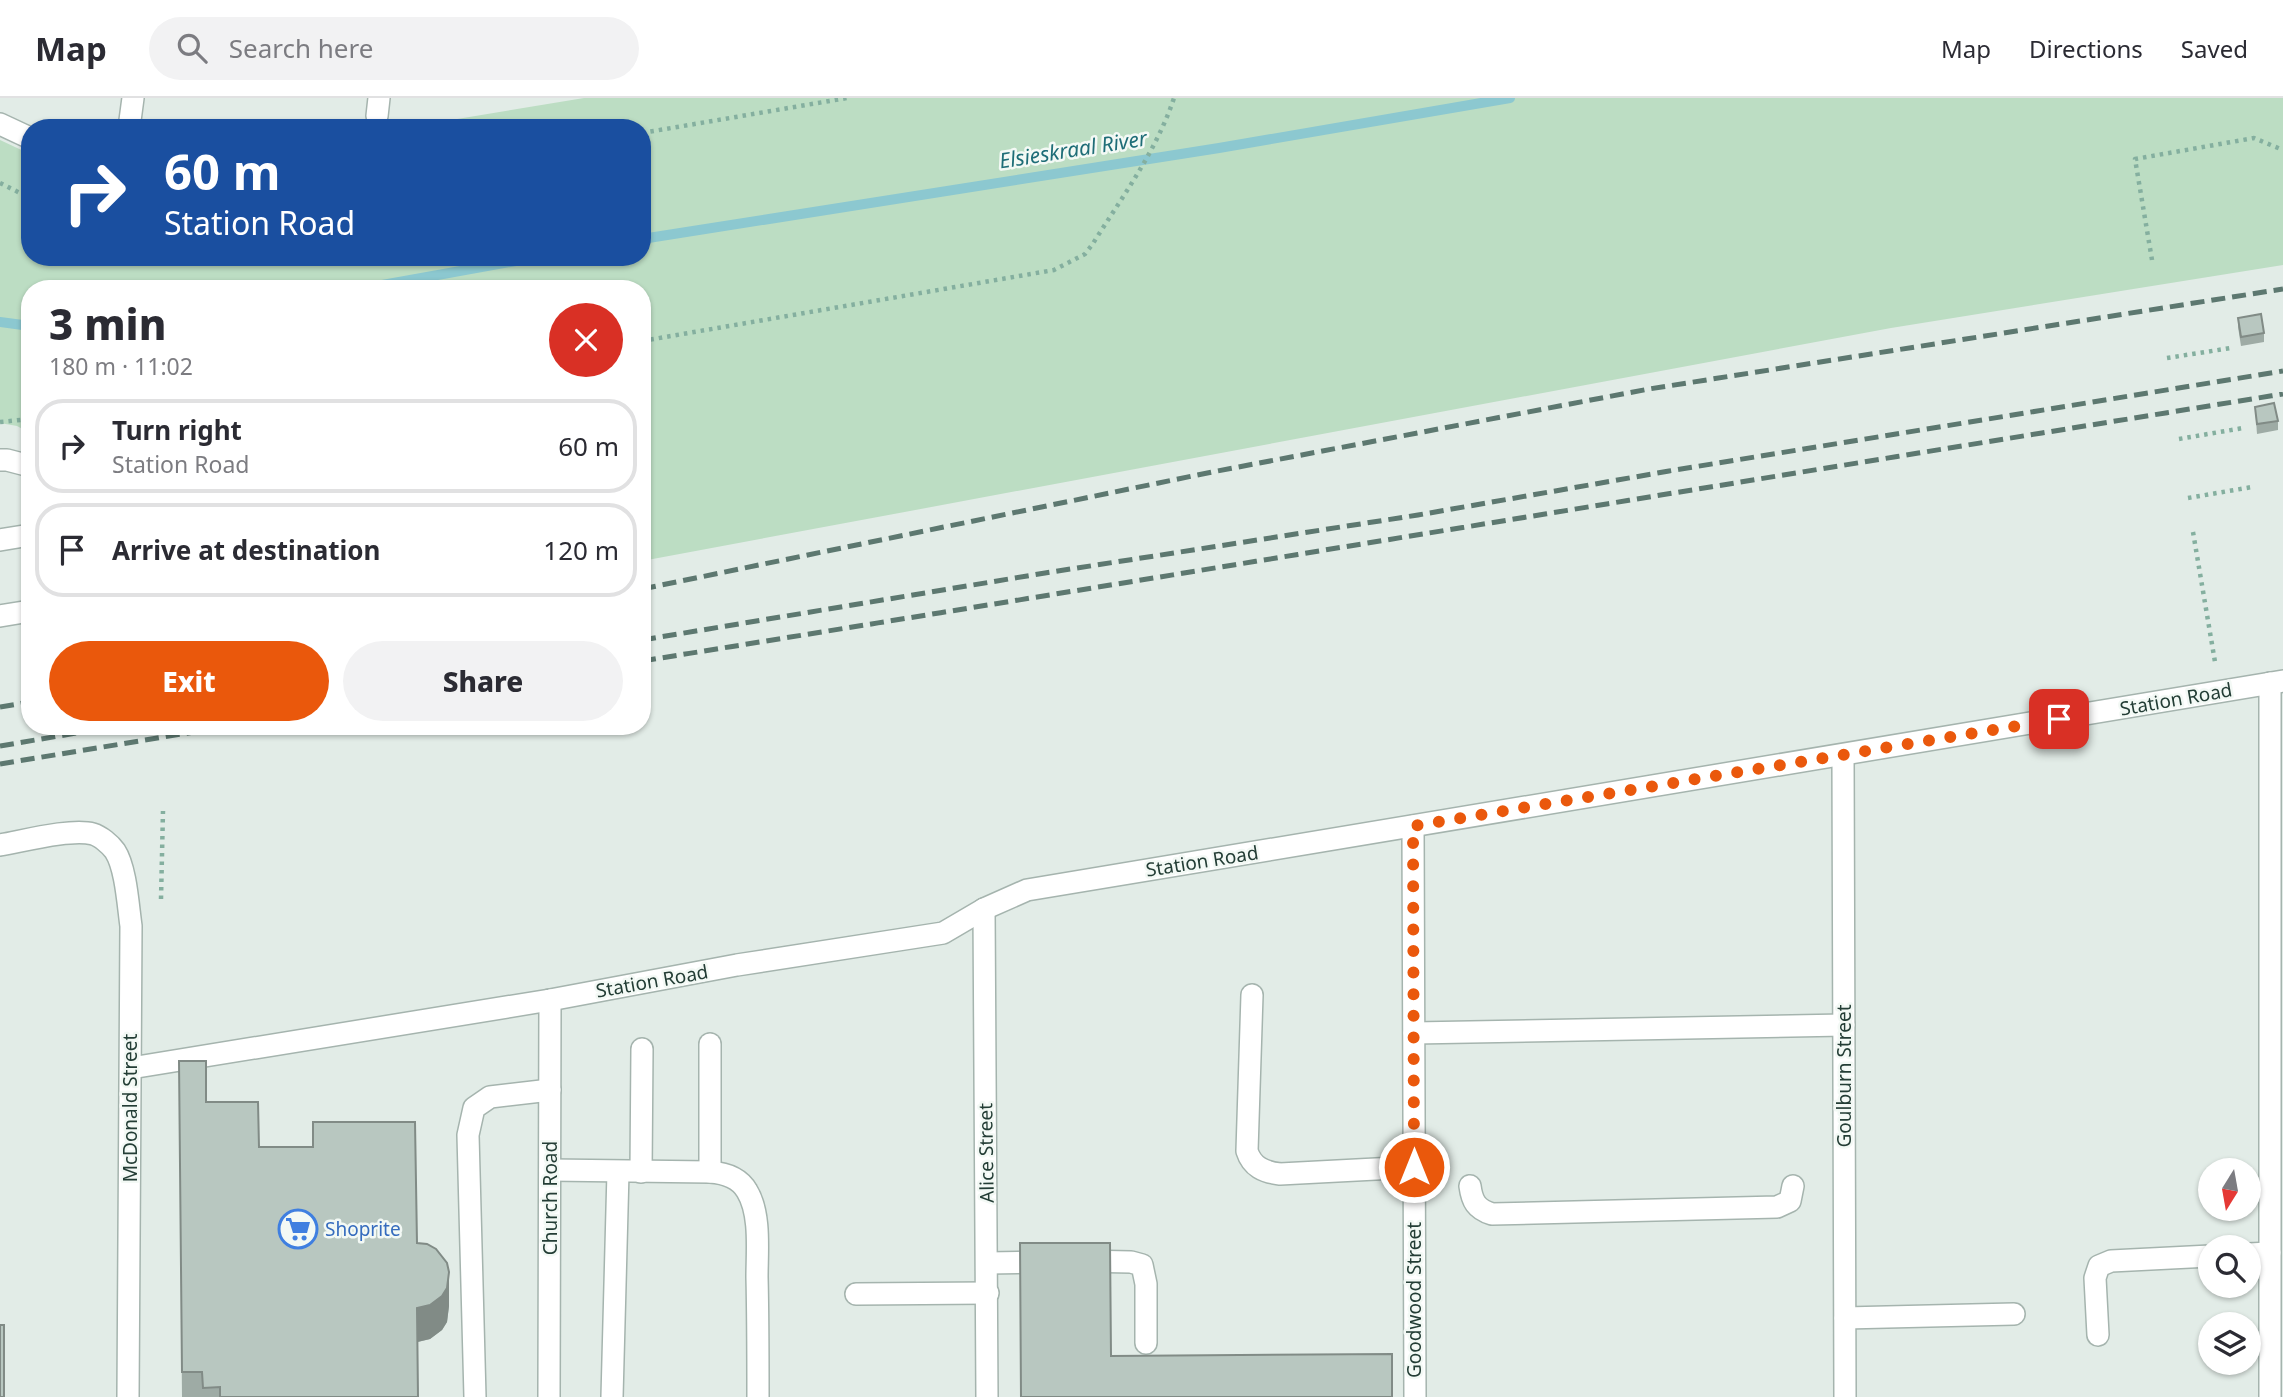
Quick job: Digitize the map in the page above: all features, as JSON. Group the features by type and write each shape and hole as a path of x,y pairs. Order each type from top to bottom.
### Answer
{"street":[{"path":"130,119 133,98"},
{"path":"0,124 21,134"},
{"path":"0,460 21,464"},
{"path":"0,540 21,536"},
{"path":"0,616 21,612"},
{"path":"2260,1235 2276,682"},
{"name":"Station Road","path":"131,1068 550,1000 737,965 830,953 943,933 984,909 1027,890 2276,682"},
{"name":"Goulburn Street","path":"1843,755 1845,1397"},
{"name":"Goodwood Street","path":"1413,826 1415,1397"},
{"name":"McDonald Street","path":"0,845 58,835 92,834 101,838 115,851 124,883 131,926 128,1397"},
{"name":"Alice Street","path":"984,909 987,1397"},
{"path":"1252,995 1248,1151 1250,1160 1267,1172 1280,1174 1414,1167"},
{"name":"Church Road","path":"550,1000 550,1397"},
{"path":"1414,1033 1844,1025"},
{"path":"710,1044 710,1172"},
{"path":"641,1171 642,1049"},
{"path":"475,1397 468,1135 474,1108 490,1097 550,1090"},
{"path":"550,1170 724,1173 747,1189 754,1214 758,1397"},
{"path":"612,1397 618,1172"},
{"path":"1470,1186 1474,1203 1478,1208 1492,1214 1777,1208 1790,1201 1793,1186"},
{"path":"2098,1335 2095,1278 2099,1266 2110,1261 2198,1257"},
{"path":"988,1263 1112,1261 1142,1265 1146,1284 1146,1343"},
{"path":"2261,1280 2270,1397"},
{"path":"856,1294 988,1293"},
{"path":"1845,1318 2014,1314"}],"path":[{"path":"651,131 847,98"},
{"path":"651,339 1054,270 1085,254 1092,245 1153,148 1174,98"},
{"path":"2152,260 2135,159 2254,138 2283,149"},
{"path":"0,183 21,194"},
{"path":"2167,358 2231,348"},
{"path":"0,422 21,420"},
{"path":"2179,439 2243,428"},
{"path":"2188,498 2252,487"},
{"path":"2193,532 2220,692"}],"green space":[{"path":"584,98 2283,98 2283,265 1891,328 651,559 651,280 21,280 21,428 0,423 0,140 21,150 21,266 651,266 651,119 457,119"}],"building":[{"path":"2261,314 2264,333 2241,337 2238,318"},
{"path":"2274,403 2278,421 2257,424 2255,407"},
{"name":"Shoprite","path":"179,1061 206,1061 206,1102 258,1102 259,1147 313,1147 313,1122 415,1122 417,1243 436,1249 447,1263 449,1272 447,1288 442,1296 430,1305 417,1308 418,1397 220,1397 220,1387 203,1388 202,1372 182,1372"},
{"path":"1020,1243 1110,1243 1111,1356 1392,1354 1392,1397 1021,1397"},
{"path":"0,1325 4,1325 4,1397 0,1397"}],"waterway":[{"name":"Elsieskraal River","path":"651,238 1219,148 1510,98"},
{"name":"Elsieskraal River","path":"410,280 488,266"},
{"name":"Elsieskraal River","path":"0,322 21,325"}],"railway":[{"path":"651,587 1212,472 1649,389 2283,289"},
{"path":"651,639 1418,515 1669,471 2283,371"},
{"path":"651,660 2283,394"},
{"path":"0,707 21,704"},
{"path":"0,746 65,735"},
{"path":"0,764 176,735"}],"place":[{"name":"Shoprite","path":"298,1229"}],"route":[{"path":"1414,1167 1413,826 2059,719"}]}
